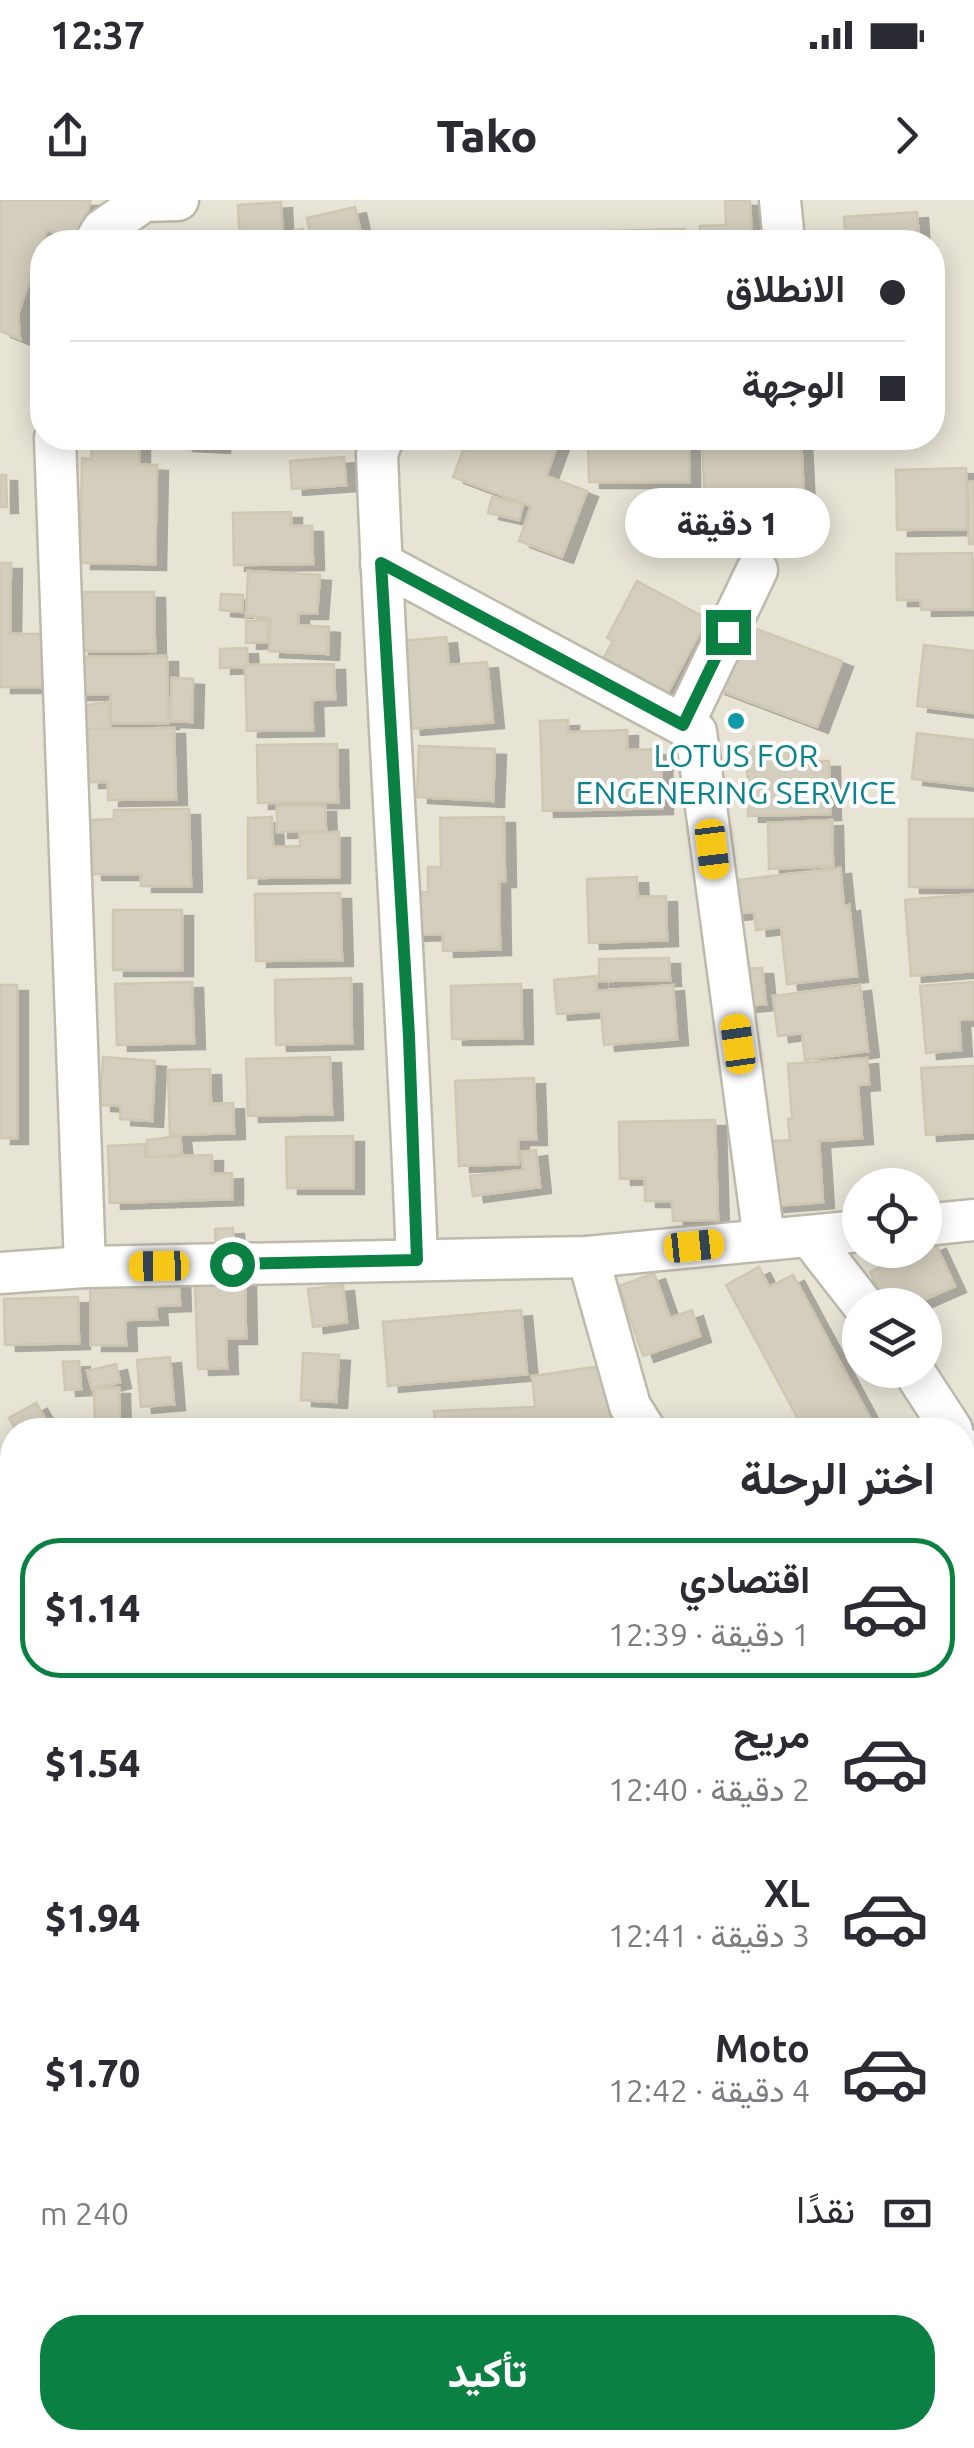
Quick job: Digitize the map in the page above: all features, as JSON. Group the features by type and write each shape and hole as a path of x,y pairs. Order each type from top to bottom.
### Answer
{"street":[{"path":"102,230 144,200 178,200"},
{"path":"780,200 783,230"},
{"path":"55,450 85,1268"},
{"path":"378,450 417,1260"},
{"path":"381,563 696,732 764,1239"},
{"path":"683,725 757,570"},
{"path":"942,1223 974,1220"},
{"path":"0,1273 588,1257 842,1233"},
{"path":"810,1236 849,1288"},
{"path":"588,1257 630,1406 638,1418"},
{"path":"925,1388 944,1418"}],"shaded area":[{"path":"0,200 974,200 974,1418 0,1418"}],"building":[{"path":"0,200 91,200 80,230 30,230 30,279 18,314 20,339 0,331"},
{"path":"725,200 750,200 751,230 700,230 700,226 726,225"},
{"path":"281,202 282,230 239,230 238,205"},
{"path":"355,207 360,230 310,230 307,218"},
{"path":"917,212 918,230 845,230 844,217"},
{"path":"91,450 139,450 139,464 157,465 155,564 80,563 82,458 91,459"},
{"path":"463,450 556,450 546,476 587,491 562,557 519,541 531,506 453,477"},
{"path":"588,450 689,450 689,482 589,482"},
{"path":"703,450 802,450 805,521 706,525"},
{"path":"344,457 346,485 292,489 290,461"},
{"path":"966,468 967,529 897,530 896,470"},
{"path":"0,475 6,475 7,507 0,507"},
{"path":"968,482 974,482 974,544 969,544"},
{"path":"492,497 523,504 519,520 488,513"},
{"path":"291,512 291,526 312,526 313,564 234,565 233,513"},
{"path":"972,553 972,609 921,610 921,600 897,600 896,554"},
{"path":"0,563 11,563 10,634 44,634 43,687 0,687"},
{"path":"248,571 320,575 317,613 298,613 298,625 329,627 328,654 269,651 271,618 246,616"},
{"path":"637,581 707,619 668,692 604,657 613,641 607,638"},
{"path":"78,592 154,592 155,651 78,651"},
{"path":"221,594 243,595 242,612 220,610"},
{"path":"246,621 268,621 268,642 246,643"},
{"path":"738,622 842,661 817,727 714,688"},
{"path":"446,637 449,665 487,662 493,722 410,729 402,641"},
{"path":"924,645 974,651 974,713 917,706"},
{"path":"247,648 248,667 220,668 220,649"},
{"path":"167,656 168,723 111,723 111,694 71,694 71,657"},
{"path":"334,664 335,699 312,700 313,730 247,731 245,665"},
{"path":"172,678 193,679 192,722 170,721"},
{"path":"108,702 111,728 76,732 73,707"},
{"path":"568,720 568,732 627,730 627,750 661,749 662,808 543,811 540,721"},
{"path":"174,728 176,799 108,800 108,782 88,782 87,729"},
{"path":"917,733 974,740 974,786 912,779"},
{"path":"337,744 338,802 258,803 257,745"},
{"path":"419,746 495,749 493,801 417,797"},
{"path":"802,746 803,761 829,761 830,814 748,816 747,747"},
{"path":"277,806 325,806 326,831 277,832"},
{"path":"189,809 191,886 141,886 141,874 91,874 90,820 114,819 114,810"},
{"path":"272,817 273,847 300,846 300,833 339,832 339,877 248,878 248,818"},
{"path":"504,817 505,881 499,881 500,949 443,951 443,934 409,935 408,893 428,892 428,867 441,867 440,818"},
{"path":"909,819 974,819 974,887 909,887"},
{"path":"832,820 833,866 769,869 768,823"},
{"path":"840,868 844,906 849,905 857,976 787,984 781,927 756,930 754,912 733,914 729,881"},
{"path":"637,877 638,897 666,896 667,940 589,943 587,879"},
{"path":"340,893 342,960 256,961 255,894"},
{"path":"974,894 974,971 911,976 905,900"},
{"path":"113,910 182,910 182,970 113,970"},
{"path":"669,958 670,980 599,981 599,959"},
{"path":"762,968 766,1004 745,1006 742,969"},
{"path":"596,976 597,991 673,985 677,1039 604,1045 601,1011 557,1014 554,980"},
{"path":"351,978 352,1043 276,1045 275,980"},
{"path":"192,982 194,1043 117,1045 115,984"},
{"path":"974,982 974,1019 959,1020 961,1050 926,1053 920,986"},
{"path":"521,984 522,1038 452,1039 451,986"},
{"path":"0,985 17,985 17,1138 0,1138"},
{"path":"860,985 868,1051 805,1060 802,1033 778,1036 773,996"},
{"path":"103,1057 155,1061 152,1121 120,1119 121,1106 100,1105"},
{"path":"330,1057 332,1114 248,1116 246,1059"},
{"path":"867,1058 869,1084 858,1085 862,1138 819,1141 823,1202 762,1207 757,1142 790,1140 788,1064"},
{"path":"974,1066 974,1132 926,1135 921,1068"},
{"path":"210,1069 211,1104 233,1103 234,1133 170,1135 168,1070"},
{"path":"534,1078 536,1139 518,1139 518,1164 459,1166 455,1081"},
{"path":"715,1120 718,1220 673,1221 672,1201 645,1201 645,1178 620,1179 619,1122"},
{"path":"180,1136 182,1154 148,1158 147,1140"},
{"path":"353,1136 353,1188 287,1188 286,1137"},
{"path":"145,1144 145,1157 212,1155 212,1174 232,1173 232,1199 110,1203 108,1146"},
{"path":"536,1150 540,1187 473,1196 470,1176 523,1170 521,1152"},
{"path":"233,1228 234,1249 216,1250 215,1229"},
{"path":"942,1258 955,1286 942,1292 942,1288 877,1288 870,1272 879,1268 942,1268"},
{"path":"759,1267 769,1287 793,1275 842,1366 842,1388 854,1388 870,1418 798,1418 726,1285"},
{"path":"654,1273 670,1318 692,1310 700,1336 643,1356 619,1286"},
{"path":"179,1278 180,1305 156,1306 157,1319 125,1320 126,1345 91,1345 90,1280"},
{"path":"245,1281 246,1338 226,1338 227,1368 198,1369 195,1283"},
{"path":"343,1285 347,1322 313,1327 308,1289"},
{"path":"78,1297 79,1343 5,1345 4,1299"},
{"path":"521,1310 527,1374 388,1386 383,1322"},
{"path":"303,1353 339,1355 336,1402 301,1400"},
{"path":"170,1357 174,1404 141,1407 137,1360"},
{"path":"79,1361 81,1389 65,1390 63,1362"},
{"path":"116,1364 120,1382 92,1389 87,1371"},
{"path":"608,1365 610,1418 434,1418 434,1411 535,1407 532,1376"},
{"path":"94,1388 119,1388 120,1418 95,1418"},
{"path":"36,1403 45,1418 9,1418"}],"place":[{"name":"LOTUS FOR ENGENERING SERVICE","path":"736,721"}],"route":[{"path":"232,1264 417,1260 409,1036 381,563 683,725 728,632"}]}
